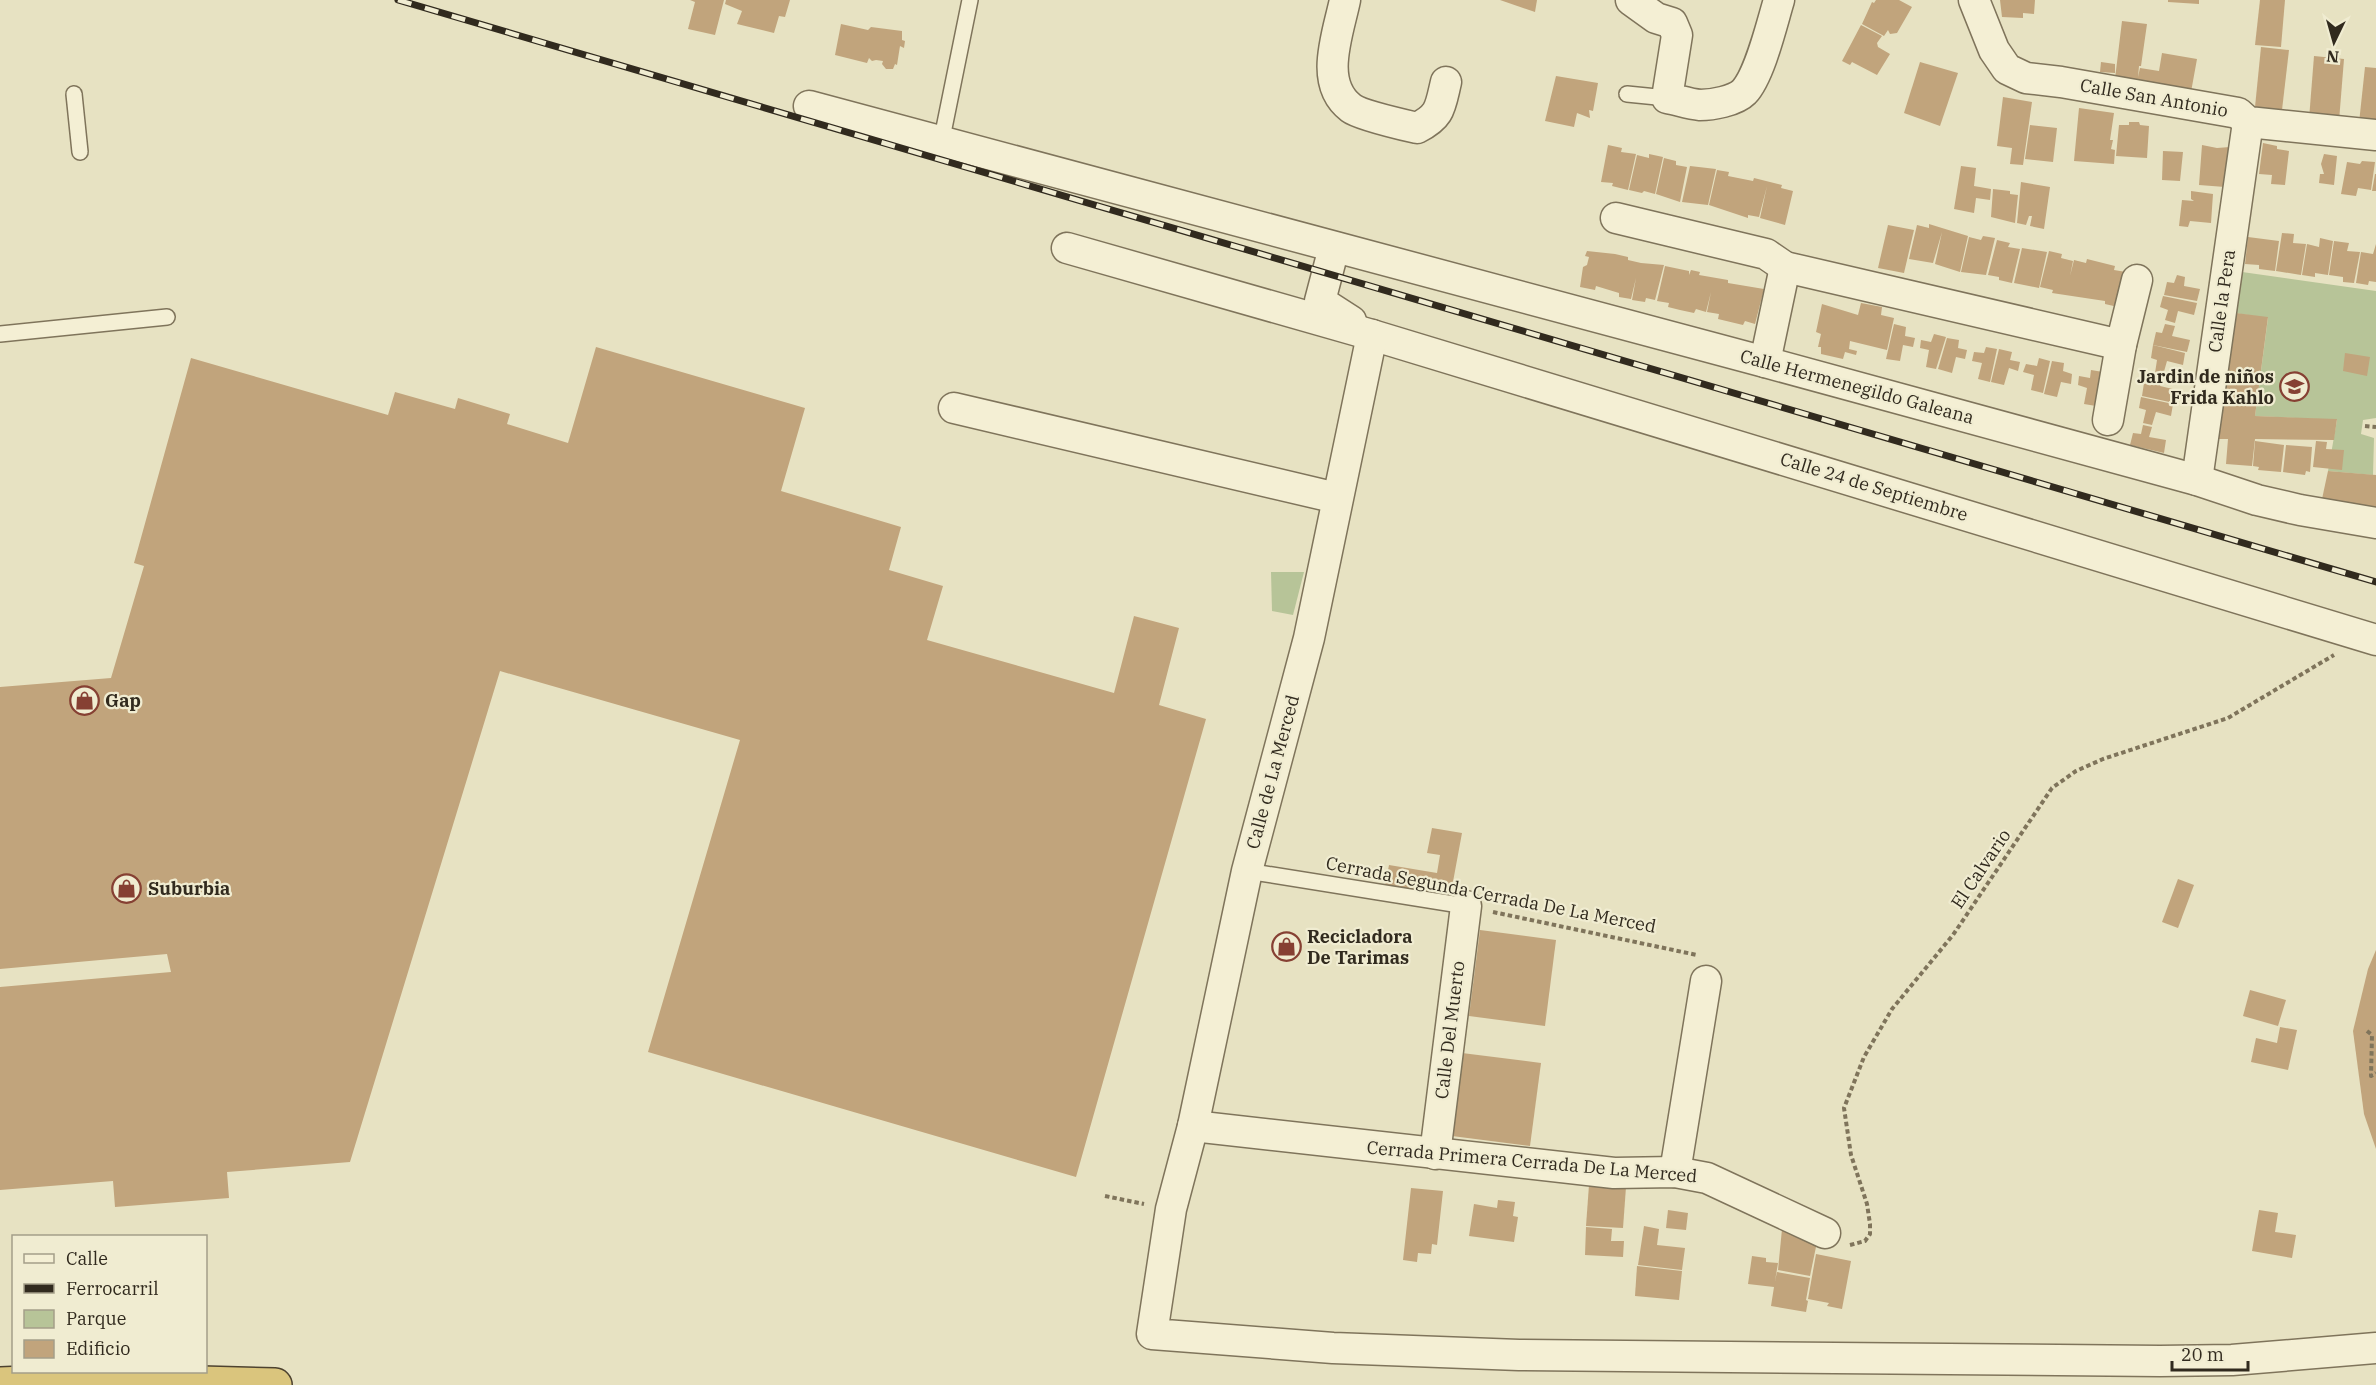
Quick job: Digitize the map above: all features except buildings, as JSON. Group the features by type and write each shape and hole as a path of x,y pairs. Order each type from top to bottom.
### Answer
{"highway":[{"path":"0,1384 275,1385"}],"street":[{"path":"1345,0 1332,61 1334,89 1352,109 1389,122 1417,128 1431,121 1440,108 1446,82"},
{"path":"1631,0 1656,18 1672,23 1675,28 1677,34 1667,98 1700,105 1730,99 1745,91 1765,46 1779,0"},
{"name":"Calle San Antonio","path":"1974,0 2007,69 2026,78 2238,113 2248,122 2376,135"},
{"name":"Calle Hermenegildo Galeana","path":"809,106 1765,362 2197,480 2256,500 2376,523"},
{"name":"Calle la Pera","path":"2197,480 2248,122"},
{"path":"1616,218 1766,254 1785,267 2121,345"},
{"name":"Calle 24 de Septiembre","path":"1067,248 1372,335 2372,638"},
{"path":"1337,248 1330,259 1320,301 1372,335"},
{"path":"1765,362 1785,267"},
{"path":"2108,420 2121,345 2137,280"},
{"name":"Calle de La Merced","path":"1372,335 1309,638 1246,871 1192,1126 1171,1209 1152,1334 1333,1348 1519,1355 2232,1360 2376,1348"},
{"path":"954,408 1337,498"},
{"name":"Calle Del Muerto","path":"1435,1154 1466,906"},
{"path":"1675,1172 1706,981"},
{"name":"Cerrada Primera Cerrada De La Merced","path":"1192,1126 1614,1173 1675,1172 1707,1178 1825,1233"}],"lane":[{"path":"941,143 970,0"},
{"path":"74,94 80,152"},
{"path":"1627,94 1667,98"},
{"path":"0,334 167,317"},
{"name":"Cerrada Segunda Cerrada De La Merced","path":"1246,871 1466,906"}],"path":[{"path":"2365,426 2376,428"},
{"name":"El Calvario","path":"1825,1233 1838,1243 1850,1245 1865,1241 1870,1234 1867,1204 1851,1155 1844,1108 1864,1057 1893,1009 1953,935 2052,788 2076,771 2103,759 2228,718 2258,699 2372,638"},
{"name":"Cerrada Segunda Cerrada De La Merced","path":"1466,906 1696,954 1704,958 1707,964 1706,981"},
{"path":"2367,1031 2372,1035 2371,1076 2376,1073"},
{"path":"1105,1196 1171,1209"}],"green space":[{"path":"2235,271 2376,291 2376,418 2363,420 2361,434 2374,438 2373,475 2328,471 2337,420 2255,416 2268,318 2228,312"},
{"path":"1271,572 1304,572 1293,615 1272,611"}],"railway":[{"path":"398,0 2376,582"}],"place":[{"name":"Jardin de niños Frida Kahlo","path":"2295,387"},
{"name":"Gap","path":"84,701"},
{"name":"Suburbia","path":"127,889"},
{"name":"Recicladora De Tarimas","path":"1286,947"}]}
